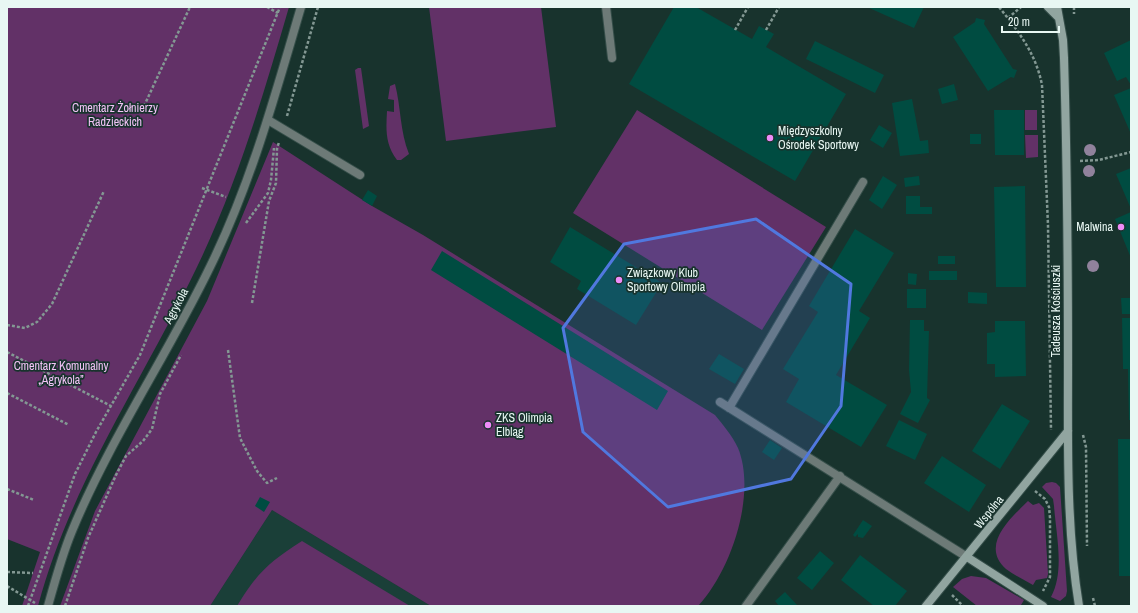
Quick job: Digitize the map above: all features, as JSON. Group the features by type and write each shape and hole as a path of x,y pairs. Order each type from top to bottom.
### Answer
{"street":[{"name":"Agrykola","path":"48,606 69,540 100,471 188,312 211,266 238,202 268,120 301,7"},
{"path":"606,7 612,58"},
{"path":"1048,7 1058,17"},
{"name":"Tadeusza Kościuszki","path":"1057,7 1063,40 1064,58 1067,163 1068,431 1075,584 1079,606"},
{"path":"268,120 360,175"},
{"path":"730,408 863,182"},
{"path":"720,402 840,476 1039,604"},
{"name":"Wspólna","path":"926,606 1068,431"},
{"path":"746,606 840,476"}],"path":[{"path":"144,106 190,7"},
{"path":"267,7 278,13"},
{"path":"28,606 75,474 140,355 280,7"},
{"path":"252,303 269,201 276,183 277,149 318,7"},
{"path":"735,30 748,7"},
{"path":"766,30 779,7"},
{"path":"1000,7 1038,66 1042,85 1048,240 1052,429 1050,434"},
{"path":"1008,18 1021,7"},
{"path":"244,228 268,193 271,180 274,149 282,128"},
{"path":"1078,161 1099,160 1131,152"},
{"path":"202,188 238,202"},
{"path":"7,324 25,328 36,322 52,304 104,191"},
{"path":"228,350 240,438 257,471 267,483 277,478"},
{"path":"7,352 111,406"},
{"path":"65,606 88,538 116,475 126,456 143,441 152,429 160,394 182,352"},
{"path":"7,394 69,425"},
{"path":"1081,428 1086,446 1087,550"},
{"path":"7,489 34,500"},
{"path":"1037,493 1045,499 1049,507 1052,562 1050,577 1039,604"},
{"path":"7,572 33,573"},
{"path":"944,585 963,606"},
{"path":"7,586 40,606"},
{"path":"1092,592 1095,606"}],"highlighted area":[{"path":"756,219 851,284 841,406 791,479 668,507 583,432 563,328 624,244"}],"shaded area":[{"path":"272,510 431,606 210,606"}],"green space":[{"name":"Cmentarz Żołnierzy Radzieckich","path":"7,7 289,7 259,107 237,173 211,237 175,311 88,475 69,517 52,561 38,606 22,606 40,552 7,539"},
{"path":"429,7 541,7 556,127 446,141"},
{"path":"361,68 369,126 363,129 355,70"},
{"path":"395,84 402,128 409,154 401,160 397,160 393,154 387,137 387,111 394,112 394,100 388,99 390,86"},
{"path":"637,110 826,227 762,330 573,213"},
{"path":"1025,110 1037,110 1037,130 1025,130"},
{"path":"1025,135 1038,135 1038,157 1026,158"},
{"name":"ZKS Olimpia Elbląg","path":"273,142 372,206 423,235 715,415 736,443 743,467 744,487 738,531 730,553 721,573 710,591 698,606 431,606 272,510 210,606 60,606 95,511 207,301"},
{"path":"1046,483 1056,483 1060,487 1067,591 1066,596 1060,601 1051,597 1058,576 1059,564 1058,540 1053,499 1042,487"},
{"path":"1028,501 1033,505 1039,503 1044,508 1048,574 1047,578 1036,580 1033,585 1006,569 999,560 996,550 997,541 1001,532 1007,523"},
{"path":"302,541 410,606 237,606 258,576 272,562"},
{"path":"971,576 986,578 1024,600 1021,605 1022,606 977,606 953,587 962,579"}],"building":[{"name":"Międzyszkolny Ośrodek Sportowy","path":"674,7 696,7 752,39 759,26 774,34 766,47 846,94 795,181 629,84"},
{"path":"867,7 924,7 914,28"},
{"path":"976,18 985,20 984,24 1013,69 1017,70 1014,78 1011,77 988,91 953,37 975,22"},
{"path":"1131,40 1131,85 1126,77 1117,81 1104,53"},
{"path":"815,41 884,75 875,93 806,59"},
{"path":"954,84 958,100 942,104 938,89"},
{"path":"1131,88 1131,134 1114,95"},
{"path":"912,99 920,141 928,140 929,153 900,156 892,103"},
{"path":"994,110 1024,110 1024,155 995,155"},
{"path":"879,125 892,133 883,148 870,140"},
{"path":"970,134 981,134 981,144 970,144"},
{"path":"1131,168 1131,209 1116,174"},
{"path":"883,176 897,185 882,209 869,200"},
{"path":"919,176 920,185 905,187 904,178"},
{"path":"1025,186 1026,287 996,287 994,187"},
{"path":"368,190 377,196 372,206 362,200"},
{"path":"906,196 920,196 920,207 932,207 932,214 906,214"},
{"path":"1131,212 1131,258 1115,219"},
{"path":"570,227 662,283 636,325 577,289 581,281 550,262"},
{"path":"855,229 894,253 859,311 870,318 836,375 887,405 861,447 786,402 799,379 783,369 818,312 809,306"},
{"path":"442,251 668,391 657,410 431,270"},
{"path":"938,256 955,256 955,264 938,264"},
{"path":"929,271 957,271 957,280 929,280"},
{"path":"908,273 917,274 916,285 908,284"},
{"path":"907,289 926,289 926,308 907,308"},
{"path":"968,292 987,293 987,304 968,303"},
{"path":"1121,298 1131,298 1131,314 1122,314"},
{"path":"1122,318 1131,318 1131,420 1129,420 1128,369 1123,369"},
{"path":"910,320 924,320 924,331 929,331 927,398 930,400 918,423 900,414 911,392 909,370"},
{"path":"995,321 1025,321 1026,376 995,377 995,364 987,364 987,333 995,332"},
{"path":"719,354 744,369 735,384 709,369"},
{"path":"1002,404 1030,421 1000,469 972,451"},
{"path":"899,420 927,434 915,460 886,446"},
{"path":"1118,439 1131,439 1131,576 1119,576"},
{"path":"770,440 782,448 774,460 762,452"},
{"path":"942,456 986,485 969,512 924,483"},
{"path":"260,497 270,502 264,512 255,506"},
{"path":"863,520 872,526 863,538 858,537 858,534 855,537 853,535"},
{"path":"820,551 834,563 812,590 797,578"},
{"path":"860,555 907,591 895,606 874,606 841,580"},
{"path":"785,592 797,605 796,606 779,606 775,601"}],"place":[{"name":"Międzyszkolny Ośrodek Sportowy","path":"770,138"},
{"name":"Malwina","path":"1121,227"},
{"name":"Związkowy Klub Sportowy Olimpia","path":"619,280"},
{"name":"ZKS Olimpia Elbląg","path":"488,425"}],"park label":[{"name":"Cmentarz Komunalny „Agrykola”","path":"61,373"}]}
